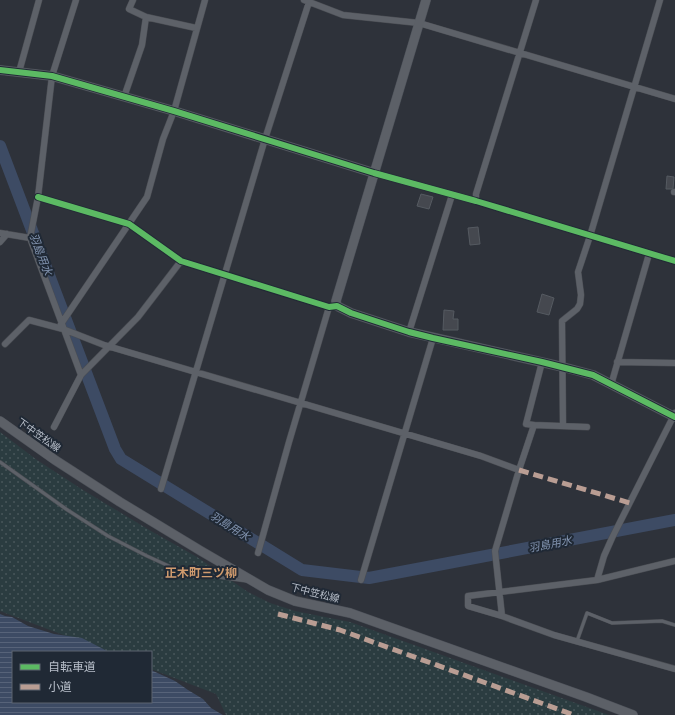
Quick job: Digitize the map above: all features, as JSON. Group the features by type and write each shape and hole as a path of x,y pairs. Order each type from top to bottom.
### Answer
{"street":[{"path":"19,72 39,0"},
{"path":"76,0 52,76 38,197 30,238 81,374"},
{"path":"134,0 129,9 146,17 196,28"},
{"path":"62,326 66,316 147,197 163,139 174,111 205,0"},
{"path":"258,553 301,403 333,306 336,301 426,0"},
{"path":"476,201 476,194 536,0"},
{"path":"563,426 562,321 577,309 580,304 581,295 578,272 660,0"},
{"path":"161,489 307,1 343,15 419,23 675,99"},
{"path":"124,97 142,45 146,17"},
{"path":"0,70 52,76 174,111 374,173 476,201 675,261"},
{"path":"409,332 452,195"},
{"path":"38,197 129,224 181,261 333,306 409,332 593,375 675,415 612,538 604,556 597,580"},
{"path":"0,233 30,238"},
{"path":"0,242 7,234"},
{"path":"611,385 649,254"},
{"path":"54,427 81,374 110,347 138,317 181,261"},
{"path":"5,344 29,320 62,326 76,334 110,347 481,456 519,470"},
{"path":"361,580 406,434 433,338"},
{"path":"542,362 526,424 587,427"},
{"path":"618,362 675,363"},
{"name":"下中笠松線","path":"0,421 55,460 120,502 268,590 295,601 350,613 586,696 633,715"},
{"path":"502,616 495,551 534,425"},
{"path":"675,561 597,580 468,596 468,606 502,616 554,635 675,669"}],"lane":[{"path":"0,462 66,509 108,536 147,556 182,572 255,582"},
{"path":"577,641 587,613 612,623 662,620 675,625"}],"shaded area":[{"path":"0,432 37,460 83,490 197,557 248,592 270,603 295,611 350,622 609,715 226,715 216,694 152,669 152,651 105,651 0,611"}],"water":[{"path":"0,614 12,617 28,626 54,634 82,638 107,651 12,651 12,703 152,703 152,670 175,681 203,699 211,708 223,715 0,715"}],"building":[{"path":"667,176 674,177 673,189 666,189"},
{"path":"421,194 433,197 429,209 417,206"},
{"path":"478,227 480,244 470,245 468,228"},
{"path":"542,294 554,298 549,315 537,312"},
{"path":"444,310 454,311 453,319 458,319 458,330 443,330"}],"waterway":[{"name":"羽島用水","path":"0,146 115,449 121,459 302,570 369,578 675,520"}],"marked path":[{"path":"519,470 630,503"},
{"path":"278,614 340,630 574,715"}],"cycle path":[{"path":"0,70 52,76 174,111 374,173 476,201 675,261"},
{"path":"38,197 129,224 181,261 329,307 337,306 351,313 409,332 593,375 675,417"}],"district":[{"name":"正木町三ツ柳","path":"201,572"}]}
